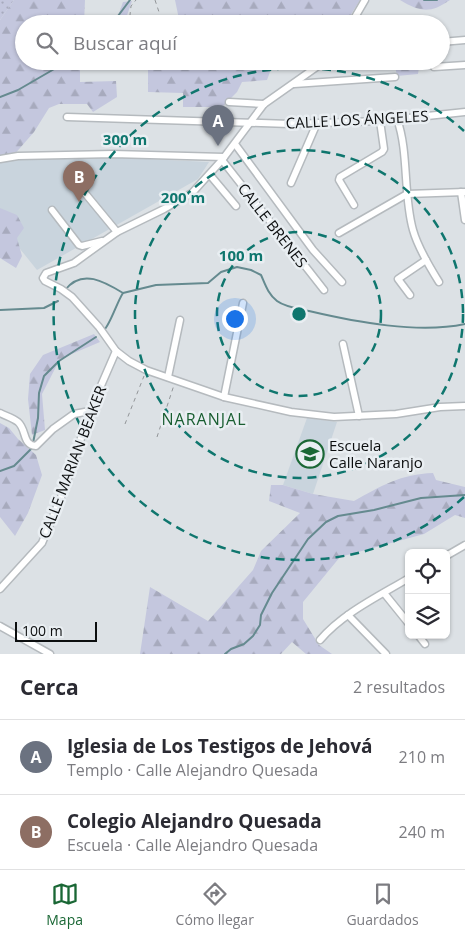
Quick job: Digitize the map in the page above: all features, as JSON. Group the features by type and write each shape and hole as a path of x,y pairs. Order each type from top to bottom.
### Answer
{"street":[{"path":"356,15 365,0"},
{"path":"450,41 465,40"},
{"path":"450,66 465,66"},
{"path":"312,70 264,104 210,175 192,192 164,209 117,232 74,263 46,273 44,278 47,283 61,289 72,297 99,326 116,351 146,370 224,397 291,412 334,417 396,414 440,407 465,406"},
{"path":"292,84 395,77"},
{"path":"229,102 264,104"},
{"name":"CALLE LOS ÁNGELES","path":"67,117 290,124 380,121 465,112"},
{"path":"397,119 413,231 426,260 439,282"},
{"path":"354,206 339,180 340,177 382,152 384,149 380,121"},
{"path":"292,182 317,123"},
{"path":"234,144 313,250 342,282"},
{"path":"0,159 18,156 112,154 223,159"},
{"name":"CALLE BRENES","path":"223,159 324,290"},
{"path":"70,175 117,232"},
{"path":"210,175 236,206"},
{"path":"339,233 407,194 463,192 465,220"},
{"path":"52,210 82,246 105,241"},
{"path":"410,296 398,279 426,260"},
{"path":"224,397 243,302"},
{"path":"168,377 180,320"},
{"path":"343,344 359,416"},
{"name":"CALLE MARIAN BEAKER","path":"0,589 42,543 64,490 90,411 116,351"},
{"path":"0,413 17,421 22,427 26,442 36,446 52,430 74,414 90,411"},
{"path":"450,554 465,545"},
{"path":"320,640 330,628 348,615 405,580"},
{"path":"384,593 405,619"},
{"path":"348,615 386,654"},
{"path":"0,626 50,654"},
{"path":"421,639 425,644"}],"path":[{"path":"130,15 136,0"},
{"path":"155,0 160,15"},
{"path":"125,424 146,370"},
{"path":"157,436 175,380"}],"shaded area":[{"path":"0,152 209,162 198,179 37,270 0,224"},
{"name":"Escuela Calle Naranjo","path":"307,418 337,422 313,494 283,485"}],"green space":[{"path":"0,0 14,0 0,20"},
{"path":"14,0 85,0 84,15 15,15 15,70 80,70 80,82 116,81 117,97 93,112 87,104 59,104 49,108 34,132 13,156 0,157 0,20"},
{"path":"175,0 360,0 351,15 178,15"},
{"path":"400,0 450,0 437,8 425,10 413,7"},
{"path":"132,1 127,15 118,15 123,2"},
{"path":"148,70 271,70 267,80 242,82 237,92 222,107 183,107 183,93 148,92"},
{"path":"396,70 419,70 418,74 397,76"},
{"path":"0,208 17,215 24,228 17,238 22,256 16,268 0,258"},
{"path":"94,334 100,342 60,359 42,394 45,430 32,435 28,399 30,374 43,355"},
{"path":"0,423 9,428 36,455 42,475 28,513 15,536 0,517"},
{"path":"433,473 436,480 465,487 465,518 455,515 424,534 340,557 303,602 303,619 319,645 332,654 306,654 292,642 281,654 140,654 150,587 208,621 253,570 261,551 300,513 269,501 271,485 283,485 313,494 354,501 401,478"}],"waterway":[{"path":"119,15 130,0"},
{"path":"424,0 437,0"},
{"path":"0,97 18,90 52,70"},
{"path":"104,330 123,293 156,285 208,283 221,272 237,267 251,270 261,275 271,295 280,303 292,307 367,323 407,327 447,327 465,324"},
{"path":"65,290 72,283 86,278 101,281 123,293"},
{"path":"0,310 44,308 58,301"},
{"path":"33,443 38,418 39,393 44,376 59,361 96,337"},
{"path":"0,471 14,466 32,448"},
{"path":"225,654 231,649 244,644 253,636 260,625 261,615 272,593 308,539 326,522 338,516 374,510 421,498 465,495"}],"place":[{"name":"Iglesia de Los Testigos de Jehová","path":"218,146"},
{"name":"Colegio Alejandro Quesada","path":"79,202"},
{"name":"Escuela Calle Naranjo","path":"310,454"}],"district":[{"name":"NARANJAL","path":"204,419"}]}
